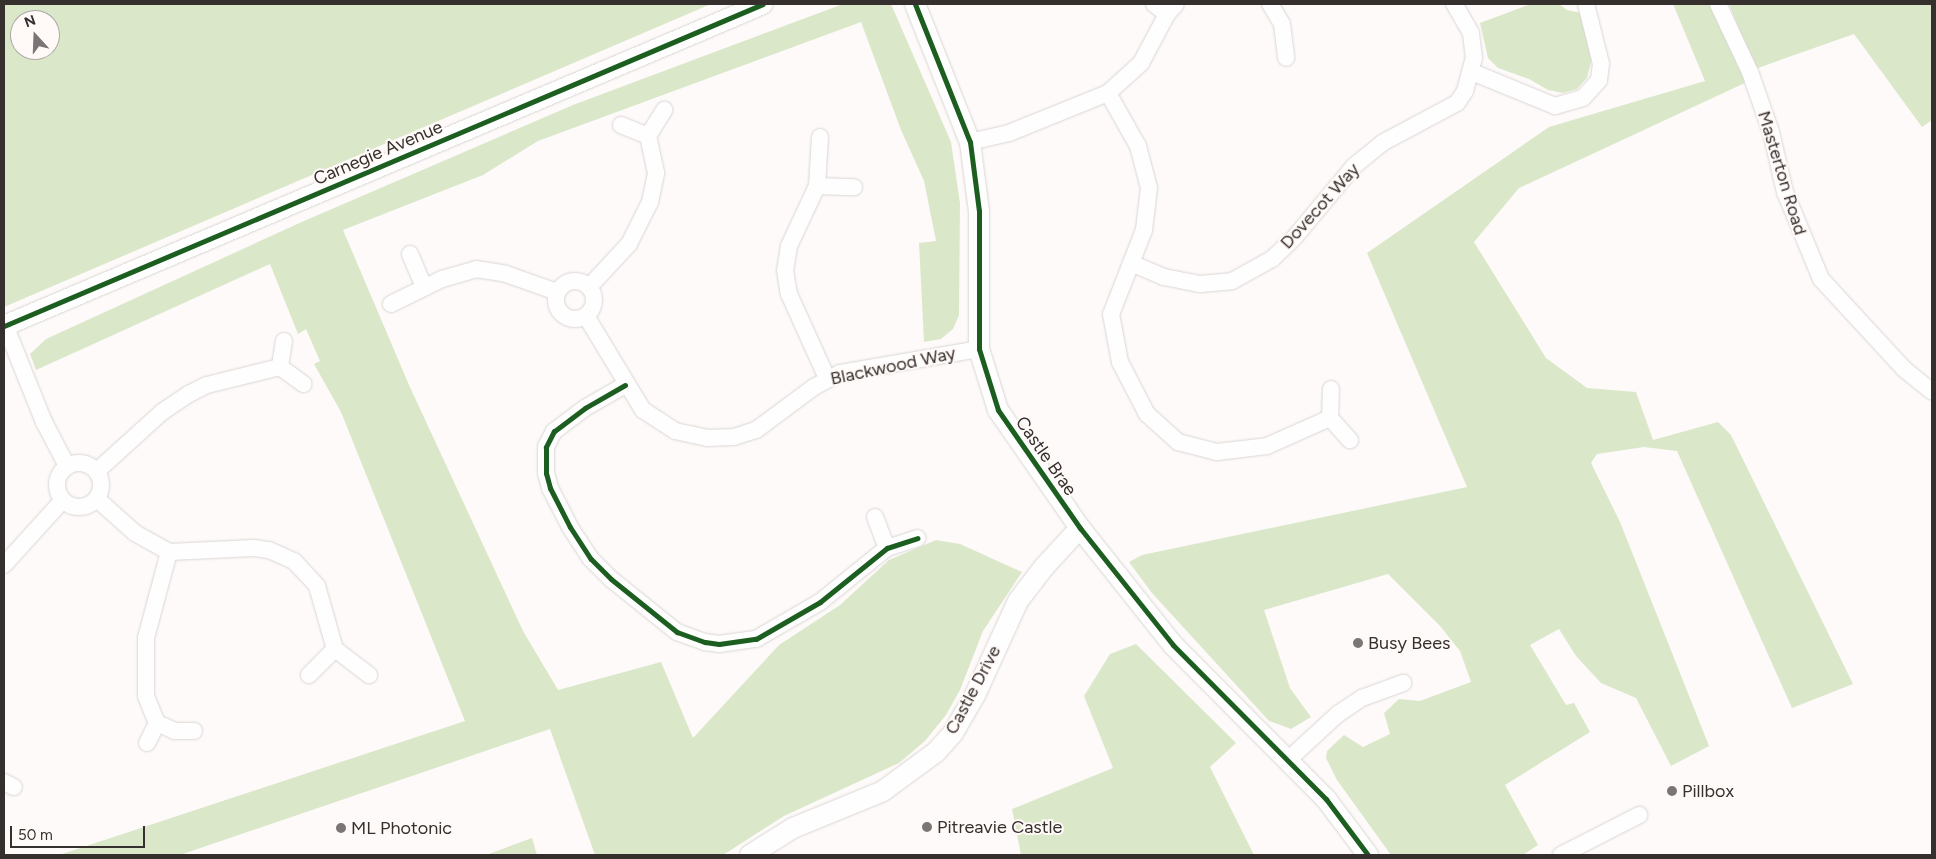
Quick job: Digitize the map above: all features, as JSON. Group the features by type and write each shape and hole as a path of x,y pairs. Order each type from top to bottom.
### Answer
{"street":[{"name":"Carnegie Avenue","path":"4,326 763,4"},
{"name":"Castle Brae","path":"915,4 970,142 979,211 979,349 989,388 1003,418 1080,528 1173,645 1289,759 1326,799 1368,855"},
{"path":"970,142 1010,133 1108,93 1141,63 1171,9 1154,4"},
{"path":"1270,4 1282,24 1286,58"},
{"name":"Dovecot Way","path":"1131,263 1164,277 1193,284 1215,284 1245,276 1284,248 1343,178 1370,153 1457,103 1472,72 1470,33 1454,4"},
{"path":"1472,72 1555,106 1584,98 1599,80 1601,64 1586,4"},
{"name":"Masterton Road","path":"1718,4 1750,72 1771,132 1785,192 1821,279 1904,369 1932,392"},
{"path":"1108,93 1138,146 1149,188 1144,230 1114,302 1114,347 1132,389 1147,414 1178,442 1203,450 1232,452 1267,446 1330,418"},
{"path":"589,287 629,244 650,202 656,173 648,136 664,110"},
{"path":"621,125 648,136"},
{"path":"820,138 817,186 789,246 786,282 805,333 827,378"},
{"path":"817,186 854,187"},
{"path":"410,254 424,287"},
{"path":"391,304 424,287 476,269 501,273 557,292"},
{"path":"569,282 580,282 589,287 594,301 586,316 570,319 560,313 556,303 557,292 569,282"},
{"name":"Blackwood Way","path":"586,316 625,385 641,407 662,425 686,435 722,438 745,434 762,426 827,378 979,349"},
{"path":"4,326 44,422 67,466"},
{"path":"280,367 284,341"},
{"path":"97,471 162,412 189,394 208,385 280,367"},
{"path":"280,367 303,384"},
{"path":"625,385 585,408 554,431 546,446 546,473 570,527 591,559 611,579 677,632 705,642 719,644 756,639 820,602 887,548 917,538"},
{"path":"1331,389 1330,418 1350,440"},
{"path":"84,463 97,471 102,485 96,499 84,507 76,507 63,500 57,481 67,466 84,463"},
{"path":"96,499 135,533 169,552 254,548 284,555 305,571 317,586 335,649 369,675"},
{"path":"4,565 63,500"},
{"path":"875,517 887,548"},
{"name":"Castle Drive","path":"750,855 793,828 883,791 936,752 953,733 975,696 1018,601 1044,567 1080,528"},
{"path":"169,552 146,638 143,661 146,696 157,723 174,731 194,731"},
{"path":"309,676 335,649"},
{"path":"1289,759 1338,714 1362,698 1403,682"},
{"path":"147,743 157,723"},
{"path":"1561,855 1639,815"}],"green space":[{"path":"4,4 711,4 4,307"},
{"path":"843,4 891,4 951,142 960,203 959,315 953,329 941,339 924,342 919,243 936,241 924,181 901,130 861,22 538,141 483,175 343,230 409,385 523,631 558,690 661,662 693,738 779,645 840,605 889,560 936,540 960,544 1022,572 983,631 960,690 946,715 925,741 899,763 784,816 723,855 595,855 550,729 180,855 59,855 465,721 341,412 314,364 320,361 306,329 298,334 270,264 36,370 30,354 46,339 304,221 573,105"},
{"path":"1531,4 1559,4 1567,10 1581,13 1592,59 1587,78 1577,89 1563,93 1548,90 1529,79 1498,68 1488,58 1480,23"},
{"path":"1673,4 1710,4 1747,82 1519,188 1474,242 1546,358 1587,388 1636,392 1653,440 1718,422 1731,435 1853,684 1792,708 1677,451 1644,447 1597,454 1591,463 1620,522 1709,746 1671,766 1636,698 1601,683 1576,656 1559,629 1530,645 1566,705 1574,703 1590,732 1505,785 1538,845 1523,855 1391,855 1337,780 1326,758 1327,751 1344,735 1363,747 1390,734 1384,713 1399,699 1420,701 1471,682 1460,651 1440,626 1388,574 1264,610 1290,688 1311,717 1291,729 1269,721 1152,593 1129,562 1142,555 1467,487 1367,253 1549,127 1705,81"},
{"path":"1729,4 1932,4 1932,120 1922,127 1854,34 1755,69"},
{"path":"1136,644 1236,743 1210,767 1254,855 1021,855 1012,809 1113,768 1084,696 1110,654"},
{"path":"532,838 537,855 486,855"}],"cycle path":[{"path":"4,326 763,4"},
{"path":"915,4 970,142 979,211 979,349 998,410 1080,528 1173,645 1326,799 1368,855"},
{"path":"625,385 585,408 554,431 546,447 546,473 550,488 570,527 591,559 611,579 677,632 705,642 719,644 756,639 820,602 887,548 917,538"}],"place":[{"name":"Busy Bees","path":"1358,643"},
{"name":"Pillbox","path":"1672,791"},
{"name":"Pitreavie Castle","path":"927,827"},
{"name":"ML Photonic","path":"341,828"}]}
